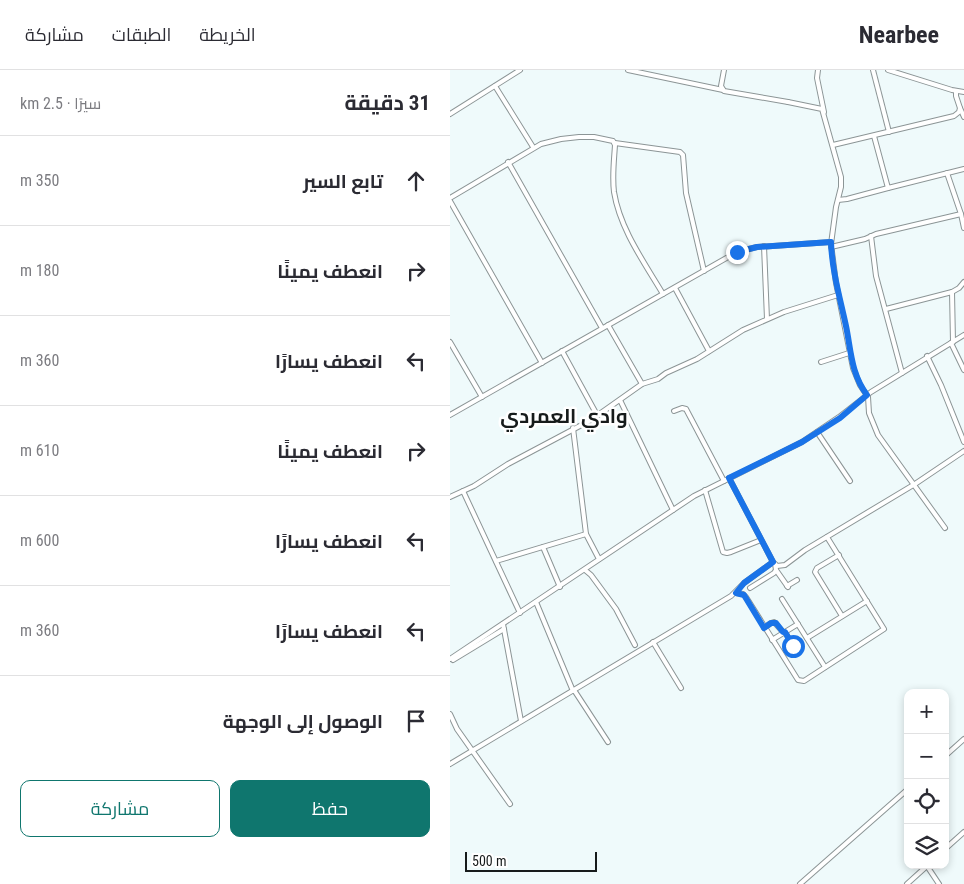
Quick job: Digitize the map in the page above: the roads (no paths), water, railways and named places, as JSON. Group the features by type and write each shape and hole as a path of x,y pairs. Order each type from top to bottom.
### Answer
{"street":[{"path":"450,114 520,70"},
{"path":"628,70 820,108 824,112"},
{"path":"723,90 721,86 724,70"},
{"path":"818,70 817,78 824,112 841,180 831,244 838,295 856,377 867,395 870,413 878,434 945,528"},
{"path":"873,70 889,132"},
{"path":"888,70 956,92 964,92"},
{"path":"495,86 534,147"},
{"path":"956,92 964,117"},
{"path":"820,108 823,103"},
{"path":"833,145 950,117 958,114 960,108"},
{"path":"874,136 888,188"},
{"path":"542,363 450,199 534,147 560,139 579,137 602,138 615,143 683,154 686,193 704,271"},
{"path":"615,143 613,182 619,213 627,232 663,294"},
{"path":"508,162 602,328"},
{"path":"838,200 964,168"},
{"path":"948,173 962,214 964,228"},
{"path":"450,415 737,252 764,246 831,244 865,239 962,214"},
{"path":"871,236 876,276 902,373"},
{"path":"764,246 767,319"},
{"path":"886,309 952,292 964,282"},
{"path":"675,288 709,351"},
{"path":"952,292 952,343 964,370"},
{"path":"450,497 598,416 642,384 658,379 666,373 685,366 734,334 767,319 838,295"},
{"path":"608,325 642,384"},
{"path":"450,660 673,510 705,490 783,452 817,432 840,418 867,395 927,356 964,335"},
{"path":"450,342 482,396"},
{"path":"562,351 598,416"},
{"path":"821,362 850,354"},
{"path":"927,356 964,442"},
{"path":"620,400 673,510"},
{"path":"674,411 683,408 687,410 724,481"},
{"path":"573,428 586,534 599,559"},
{"path":"817,432 850,481"},
{"path":"774,563 780,566 786,565 805,550 915,484 964,451"},
{"path":"729,478 776,570 787,586 797,580"},
{"path":"463,490 520,613"},
{"path":"705,490 725,553 761,540"},
{"path":"496,562 586,534"},
{"path":"736,593 744,595 799,681 802,682 883,630 884,627 828,536"},
{"path":"543,547 560,587"},
{"path":"839,555 817,568 815,572 842,616"},
{"path":"450,764 736,593 744,583 774,563"},
{"path":"584,570 591,575 610,605 618,611 635,644"},
{"path":"750,588 776,570"},
{"path":"759,574 762,581"},
{"path":"782,600 825,667"},
{"path":"807,638 867,601"},
{"path":"536,602 573,691 608,742"},
{"path":"764,628 774,622 784,632 793,646"},
{"path":"772,640 798,624"},
{"path":"503,626 521,721"},
{"path":"653,642 681,688"},
{"path":"450,714 472,751 510,804"},
{"path":"949,752 964,739"},
{"path":"800,884 904,793"},
{"path":"949,846 964,832"},
{"path":"907,884 924,869"},
{"path":"929,869 939,884"}],"district":[{"name":"وادي العمردي","path":"564,416"}]}
